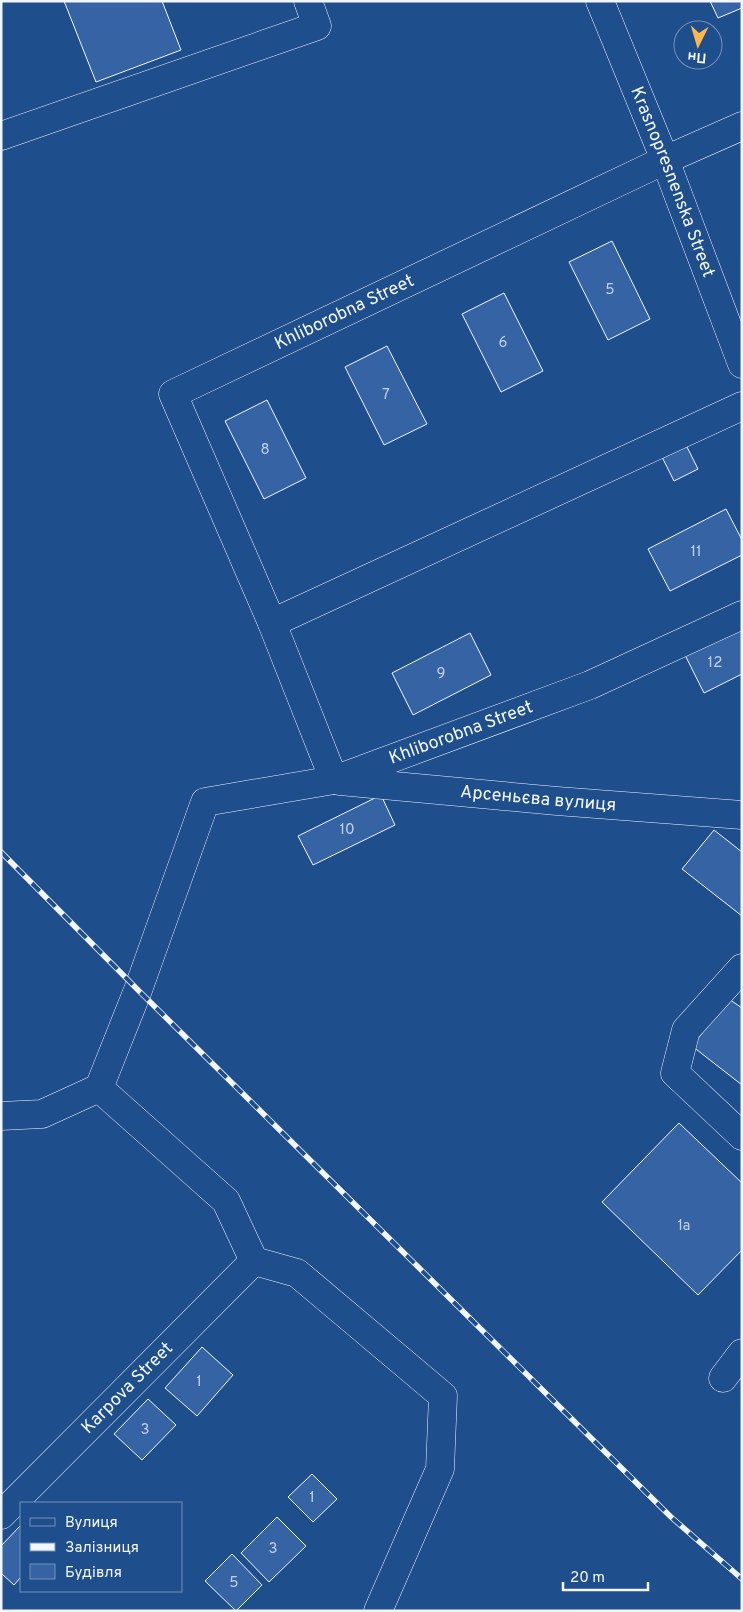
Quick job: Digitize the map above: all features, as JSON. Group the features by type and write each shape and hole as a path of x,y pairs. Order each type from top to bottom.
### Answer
{"street":[{"path":"1,136 317,26 308,1"},
{"name":"Krasnopresnenska Street","path":"600,1 665,160 742,364"},
{"name":"Khliborobna Street","path":"742,126 665,160 173,394 272,623 334,780 590,685 742,615"},
{"path":"272,623 742,406"},
{"path":"1,1116 42,1114 99,1088 138,990 206,802 334,780"},
{"name":"Арсеньєва вулиця","path":"334,780 557,801 742,815"},
{"path":"742,968 686,1030 675,1073 742,1136"},
{"path":"99,1088 226,1201 254,1261 297,1273 443,1396 440,1469 378,1611"},
{"name":"Karpova Street","path":"1,1515 254,1261"},
{"path":"723,1378 742,1353"}],"building":[{"path":"64,1 162,1 181,50 96,82"},
{"path":"710,1 742,1 742,8 718,18"},
{"path":"612,241 650,319 608,340 569,262"},
{"path":"504,293 543,371 501,392 462,314"},
{"path":"387,346 427,424 384,445 345,367"},
{"path":"267,400 306,478 264,499 225,421"},
{"path":"682,437 698,469 674,481 658,449"},
{"path":"726,509 742,540 742,555 670,591 648,549"},
{"path":"742,622 742,674 704,693 683,651"},
{"path":"470,633 491,675 413,715 392,673"},
{"path":"381,795 395,825 313,865 298,836"},
{"path":"714,830 742,852 742,916 682,869"},
{"path":"729,999 742,1008 742,1085 692,1046"},
{"path":"679,1123 742,1183 742,1250 698,1295 602,1202"},
{"path":"202,1347 233,1375 197,1416 165,1388"},
{"path":"148,1399 176,1425 142,1460 114,1434"},
{"path":"312,1474 337,1499 313,1522 288,1497"},
{"path":"277,1517 306,1546 269,1582 241,1553"},
{"path":"20,1526 20,1578 14,1585 1,1573 1,1546"},
{"path":"232,1554 262,1585 236,1611 205,1581"}],"railway":[{"path":"1,852 671,1517 742,1579"}]}
